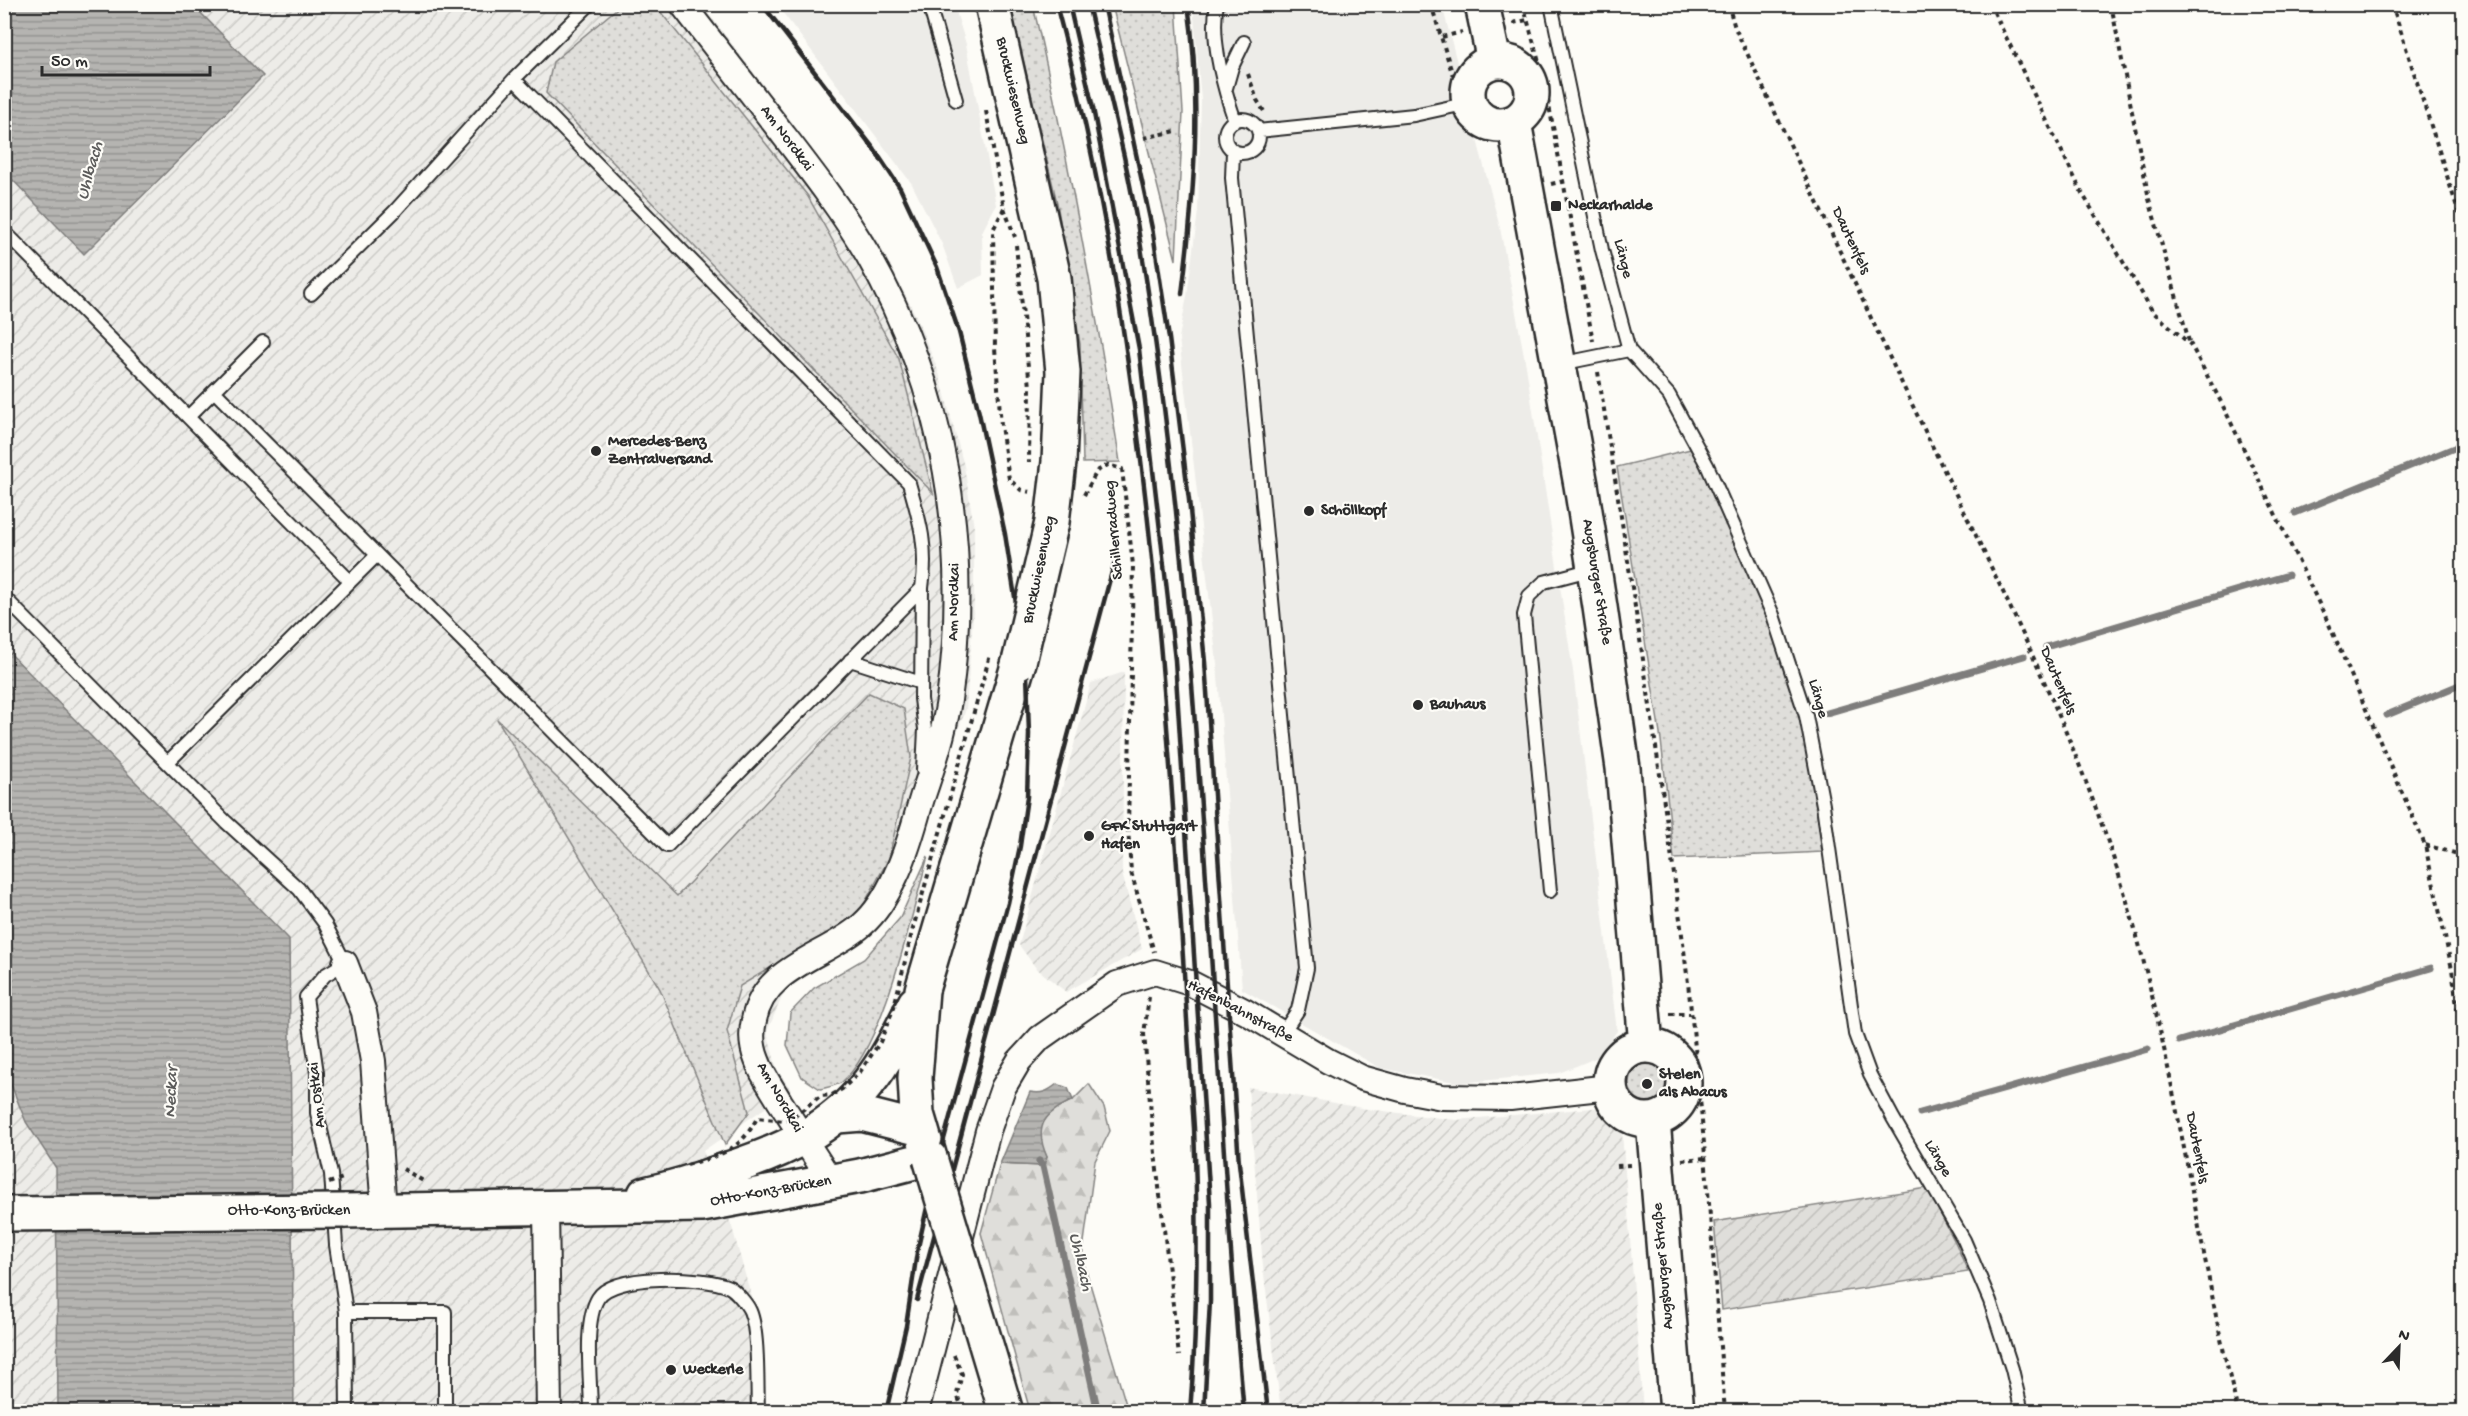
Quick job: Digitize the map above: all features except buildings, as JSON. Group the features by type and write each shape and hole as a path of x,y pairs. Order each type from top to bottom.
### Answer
{"main road":[{"name":"Bruckwiesenweg","path":"926,1144 917,1114 915,1078 922,990 1022,651 1052,522 1044,463 1063,372 1054,278 992,4"},
{"path":"1482,4 1494,61"},
{"path":"1494,61 1514,64 1520,67 1528,77 1532,89 1531,103 1524,114 1514,122 1500,125 1487,122 1476,115 1461,89 1467,92 1469,81 1484,64 1494,61"},
{"name":"Augsburger Straße","path":"1514,122 1594,569 1623,768 1646,1014 1646,1046"},
{"name":"Otto-Konz-Brücken","path":"4,1214 559,1208 689,1179 767,1156 797,1129 837,1116 863,1089 885,1060 922,990"},
{"path":"1646,1046 1660,1048 1672,1055 1681,1066 1685,1080 1683,1094 1677,1106 1666,1116 1653,1120 1638,1119 1625,1114 1616,1103 1610,1087 1611,1073 1618,1059 1631,1050 1646,1046"},
{"path":"837,1116 862,1114 926,1144 1002,1396"},
{"name":"Augsburger Straße","path":"1653,1120 1677,1412"},
{"name":"Otto-Konz-Brücken","path":"689,1179 831,1181 926,1144"}],"street":[{"name":"Am Nordkai","path":"682,4 807,166 866,252 902,323 915,355 942,445 950,491 957,592 949,702 939,746 897,873 887,893 870,917 850,934 783,974 765,993 757,1010 752,1032 757,1060 763,1074 831,1181"},
{"path":"345,963 364,1012 373,1061 384,1210"},
{"name":"Hafenbahnstraße","path":"916,1412 988,1131 1003,1088 1019,1061 1040,1038 1117,984 1155,972 1190,983 1362,1078 1405,1090 1442,1097 1510,1098 1610,1087"},
{"path":"549,1412 559,1208"}],"lane":[{"path":"311,294 394,212 514,79 590,4"},
{"path":"929,4 956,100"},
{"path":"1217,4 1215,14 1225,92 1235,121"},
{"name":"Länge","path":"1551,4 1602,250 1629,351 1669,395 1707,465 1773,615 1806,716 1821,793 1854,1034 1870,1075 1964,1240 1990,1301 2012,1369 2022,1412"},
{"path":"1225,92 1232,67 1242,46"},
{"path":"514,79 909,483 922,526 926,563 922,588 921,683 925,729 921,802"},
{"path":"1258,131 1414,116 1461,89"},
{"path":"1233,151 1245,153 1254,147 1258,131 1251,122 1235,121 1227,128 1225,138 1233,151 1232,178 1306,969 1298,1010 1282,1034"},
{"path":"4,231 351,581"},
{"path":"188,417 263,342"},
{"path":"1558,364 1629,351"},
{"path":"214,391 667,846 922,588"},
{"path":"168,762 377,555"},
{"path":"1550,891 1524,615 1529,596 1544,582 1594,569"},
{"path":"4,597 226,822 299,889 325,924 345,963"},
{"path":"850,660 921,683"},
{"name":"Am Ostkai","path":"345,963 325,975 306,997 317,1073 317,1113 331,1174 336,1245 346,1312"},
{"path":"591,1412 590,1317 598,1296 616,1285 669,1278 709,1281 731,1288 750,1311 756,1347 758,1412"},
{"path":"346,1412 346,1312 445,1312 445,1412"}],"path":[{"path":"1431,4 1461,89"},
{"path":"1522,4 1545,84 1596,357 1659,760 1684,951 1705,1158 1725,1412"},
{"name":"Dautenfels","path":"1728,4 1735,28 1908,396 2009,600 2063,726 2113,856 2137,931 2171,1076 2212,1300 2238,1412"},
{"path":"1990,4 2082,193 2153,312 2191,345"},
{"path":"2111,4 2149,199 2191,345 2328,622 2425,845 2452,969 2463,1057"},
{"path":"2392,4 2463,229"},
{"path":"1442,37 1462,32"},
{"path":"1242,46 1257,100 1275,129"},
{"path":"985,108 1004,208 1016,241 1030,387 1044,463"},
{"path":"1144,138 1176,131"},
{"path":"1547,185 1564,181"},
{"path":"1004,208 993,230 995,348 1001,426 1010,478 1021,490 1033,492"},
{"name":"Schillerradweg","path":"1080,502 1097,471 1108,465 1122,469 1132,565 1129,839 1131,872 1153,945 1154,961"},
{"path":"1026,495 1027,485"},
{"path":"689,1179 741,1143 750,1133 757,1118 784,1121 797,1129 820,1096 832,1095 842,1089 860,1072 880,1042 894,1007 912,932 991,652"},
{"path":"2425,845 2458,854 2463,865"},
{"path":"1148,1004 1144,1034 1153,1136 1179,1356"},
{"path":"343,1178 351,1169 406,1169 429,1184"},
{"path":"941,1321 962,1374 957,1394 963,1411 1002,1396"}],"shaded area":[{"path":"193,5 702,5 834,178 881,247 916,316 939,373 964,466 974,527 974,602 966,709 896,896 870,930 784,992 767,1032 777,1069 791,1090 703,1151 732,1227 761,1332 765,1411 294,1411 289,939 5,647 4,172 84,254 263,77"},
{"path":"777,5 954,5 966,44 996,205 982,232 983,275 958,288 942,244 912,184"},
{"path":"1193,5 1442,5 1500,228 1526,366 1573,671 1617,1031 1598,1057 1559,1073 1460,1083 1380,1068 1242,989 1217,663 1179,338 1198,211 1201,100"},
{"path":"1124,672 1122,873 1142,949 1066,992 1036,968 1019,945 1091,683"},
{"path":"4,1070 26,1122 56,1168 58,1411 5,1411"},
{"path":"1248,1087 1367,1109 1456,1120 1604,1107 1622,1132 1643,1411 1281,1411 1263,1266"}],"green space":[{"path":"621,5 655,5 807,195 899,359 933,493 546,93 553,62"},
{"path":"1010,5 1033,5 1081,232 1120,462 1083,463 1080,344 1057,203"},
{"path":"1112,5 1176,5 1183,112 1176,260"},
{"path":"1699,447 1750,560 1776,629 1801,724 1822,852 1674,859 1661,740 1617,467"},
{"path":"869,693 904,709 911,757 889,858 858,915 740,986 727,1031 749,1112 725,1145 660,989 497,719 677,896"},
{"path":"928,856 895,976 871,1039 857,1064 842,1082 820,1089 802,1077 787,1045 790,1013 814,988 864,959 900,918"},
{"path":"1648,1064 1662,1069 1667,1083 1662,1097 1648,1102 1634,1097 1629,1083 1634,1069"},
{"path":"1089,1084 1104,1107 1110,1131 1095,1161 1082,1257 1128,1411 1030,1411 981,1233 1000,1164 1043,1166 1047,1157 1040,1142 1041,1125 1053,1109 1073,1100"},
{"path":"1927,1188 1968,1272 1722,1310 1714,1222"}],"water":[{"path":"5,4 193,5 263,76 84,254 5,172"},
{"name":"Neckar","path":"4,647 289,939 294,1411 58,1411 56,1168 26,1122 5,1070"},
{"path":"1057,1084 1068,1088 1073,1100 1055,1110 1044,1121 1041,1136 1047,1157 1043,1166 1000,1164 1030,1092 1044,1092"}],"waterway":[{"path":"2295,513 2464,444"},
{"path":"2046,647 2288,575"},
{"path":"1827,713 2024,656"},
{"path":"2387,715 2464,683"},
{"path":"2179,1041 2431,968"},
{"path":"1920,1113 2148,1049"},
{"name":"Uhlbach","path":"1039,1161 1043,1166 1098,1412"}],"railway":[{"path":"762,4 874,149 900,188 937,267 959,332 979,413 1005,534 1027,673 1029,734 1027,797 1020,846 1008,903 934,1176 917,1252 906,1326 886,1412"},
{"path":"1056,4 1089,142 1115,281 1136,422 1152,563 1176,846 1194,1128 1196,1270 1195,1341 1190,1412"},
{"path":"1069,4 1093,108 1139,349 1175,660 1210,1203 1210,1301 1204,1412"},
{"path":"1088,4 1135,211 1161,386 1178,532 1192,678 1244,1412"},
{"path":"1104,4 1153,233 1169,338 1189,500 1205,662 1239,1163 1268,1412"},
{"path":"1182,294 1195,149 1195,77 1188,4"},
{"path":"917,1300 1114,564"}],"place":[{"name":"Neckarhalde","path":"1556,206"},
{"name":"Mercedes-Benz Zentralversand","path":"596,451"},
{"name":"Schöllkopf","path":"1309,511"},
{"name":"Bauhaus","path":"1418,705"},
{"name":"GFK Stuttgart Hafen","path":"1089,836"},
{"name":"Stelen als Abacus","path":"1647,1084"},
{"name":"Weckerle","path":"671,1370"}]}
